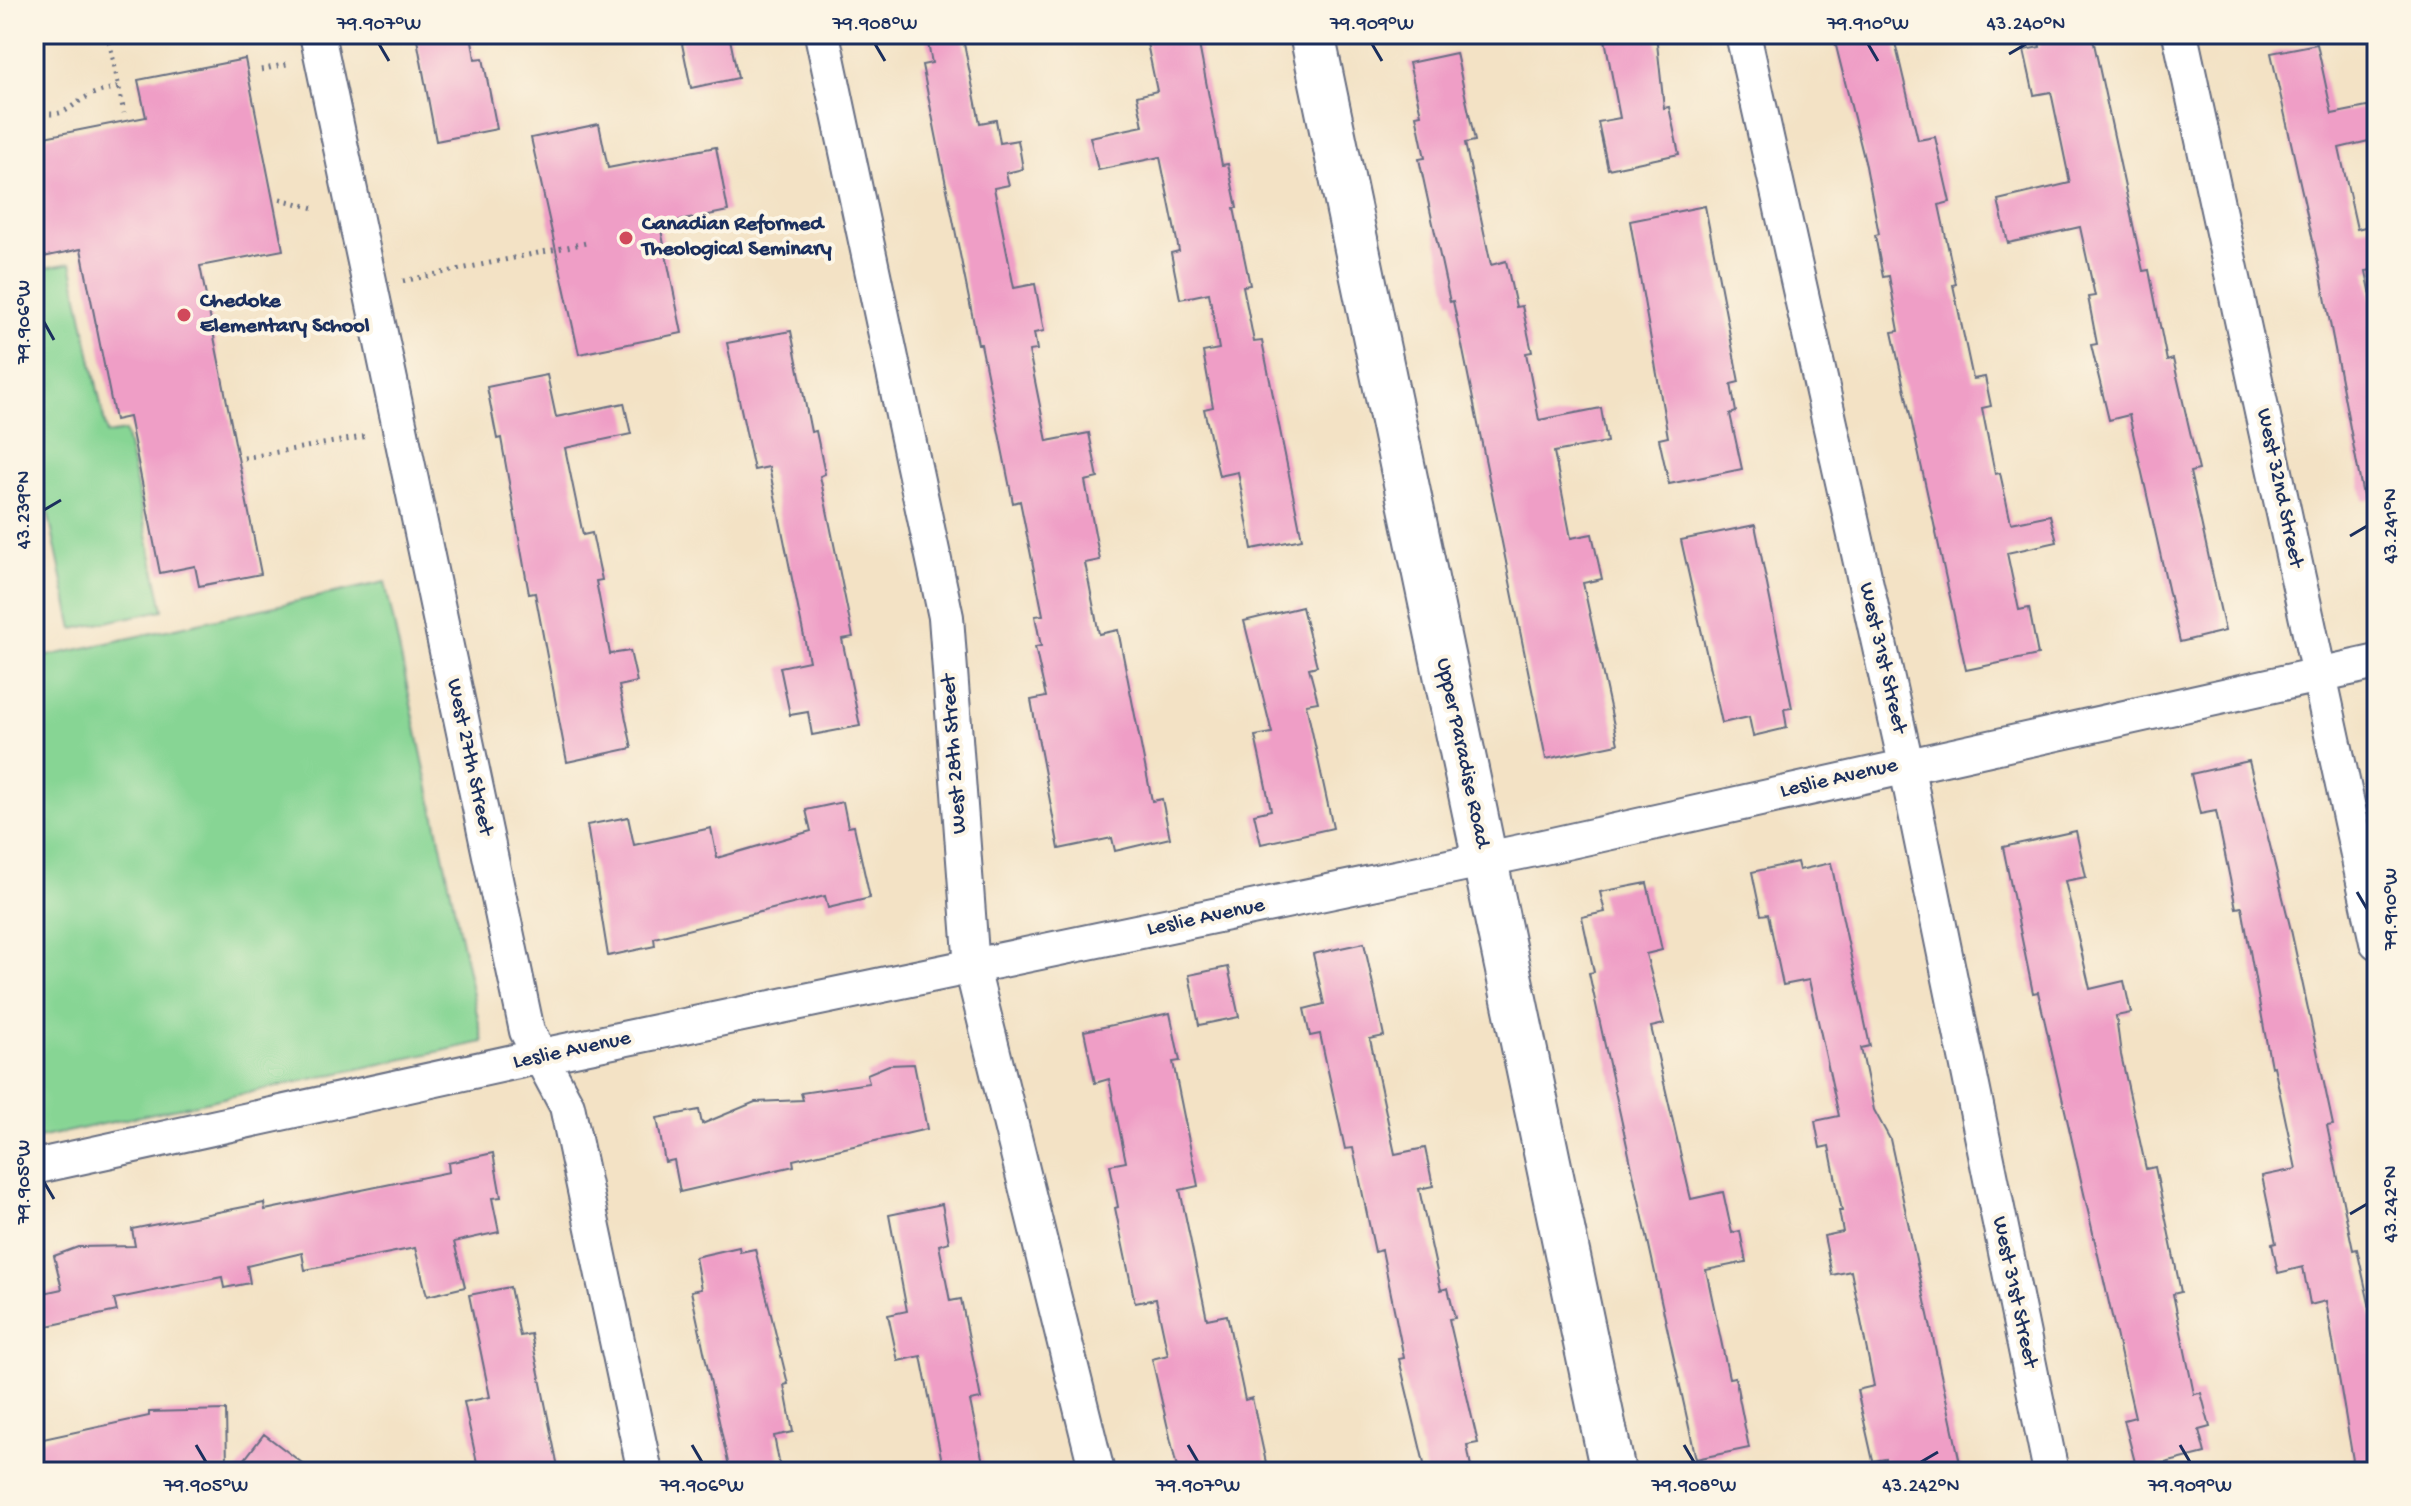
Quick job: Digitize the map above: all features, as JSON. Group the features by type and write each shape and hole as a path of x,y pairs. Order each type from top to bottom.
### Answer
{"street":[{"name":"West 27th Street","path":"317,34 527,1031 567,1106 645,1472"},
{"name":"West 28th Street","path":"822,34 946,617 972,968 1097,1472"},
{"name":"Upper Paradise Road","path":"1312,34 1613,1472"},
{"name":"West 31st Street","path":"1743,34 1906,764 2051,1472"},
{"name":"West 32nd Street","path":"2180,34 2377,942"},
{"name":"Leslie Avenue","path":"34,1167 541,1056 1485,859 2377,662"}],"path":[{"path":"108,34 124,113"},
{"path":"34,112 56,116 68,113 90,95 118,87"},
{"path":"370,288 586,243"},
{"path":"244,458 400,430"}],"green space":[{"path":"71,263 107,434 125,431 163,610 73,629 34,446 34,270"},
{"path":"385,582 483,1042 34,1139 34,659"}],"building":[{"path":"416,34 471,34 475,59 483,58 497,129 436,141"},
{"path":"680,34 729,34 738,78 691,88"},
{"path":"926,34 962,34 980,123 996,120 1000,143 1018,140 1023,169 1006,173 1009,185 994,188 1014,288 1035,284 1044,331 1034,333 1037,350 1029,351 1047,441 1089,433 1098,478 1085,481 1100,560 1085,563 1099,634 1118,630 1152,801 1162,799 1170,838 1115,851 1112,838 1059,849 1031,700 1046,697 1035,647 1041,646 1035,616 1043,615 1020,501 1013,503 981,344 978,344 922,65 932,63"},
{"path":"1145,34 1197,34 1222,165 1228,164 1237,208 1234,208 1250,285 1243,286 1254,342 1262,341 1302,539 1252,549 1238,472 1219,476 1204,409 1213,407 1203,352 1219,349 1209,293 1180,299 1171,253 1179,251 1160,157 1098,170 1090,137 1143,126 1137,96 1157,91"},
{"path":"1604,34 1656,34 1664,108 1669,107 1679,154 1608,169 1598,122 1620,118"},
{"path":"1833,34 1893,34 1918,140 1935,137 1950,202 1939,205 1956,284 1953,285 1973,379 1985,377 1991,406 1982,408 1995,474 2000,473 2011,523 2050,515 2057,542 2007,553 2019,610 2029,608 2038,655 1966,670 1892,332 1899,331 1889,276 1883,277 1875,235 1879,234 1866,166"},
{"path":"2038,34 2092,34 2143,271 2149,270 2167,361 2173,359 2199,470 2190,472 2225,631 2180,642 2129,415 2109,420 2091,345 2097,344 2088,297 2095,296 2080,227 2008,243 1998,200 2070,183 2051,92 2034,95 2024,50 2040,47"},
{"path":"2317,44 2332,114 2377,105 2377,139 2339,148 2357,229 2373,225 2377,244 2377,269 2366,271 2377,325 2377,499 2364,501 2322,281 2271,53"},
{"path":"1456,53 1475,141 1465,143 1491,265 1506,261 1516,307 1522,306 1532,352 1526,353 1539,420 1601,408 1607,442 1554,452 1571,538 1592,534 1602,579 1583,583 1618,744 1546,759 1453,301 1450,302 1419,159 1425,158 1416,115 1421,114 1409,63"},
{"path":"245,59 283,250 200,266 261,574 199,586 195,566 160,573 129,417 115,420 81,249 34,259 34,139 146,117 138,80"},
{"name":"Canadian Reformed Theological Seminary","path":"599,124 608,168 716,147 728,211 660,225 682,333 579,354 531,138"},
{"path":"1705,206 1739,382 1731,384 1736,412 1730,414 1742,469 1669,484 1659,439 1668,437 1630,221"},
{"path":"791,331 811,432 816,431 825,474 820,476 853,637 842,639 860,726 812,735 808,712 790,715 780,667 809,661 769,467 754,470 727,343"},
{"path":"547,375 556,417 624,403 631,434 565,448 583,535 592,533 602,580 596,581 610,654 630,651 637,682 619,686 632,748 567,762 535,593 529,594 501,438 497,439 487,387"},
{"path":"1755,525 1792,708 1784,709 1787,728 1753,736 1749,717 1722,723 1681,540"},
{"path":"1302,607 1317,666 1309,668 1318,702 1306,704 1333,828 1261,844 1254,814 1271,810 1255,736 1272,733 1244,621"},
{"path":"2249,761 2291,930 2333,1125 2327,1126 2353,1250 2357,1249 2377,1340 2377,1472 2355,1472 2326,1301 2310,1305 2303,1267 2278,1273 2272,1244 2276,1243 2262,1176 2296,1169 2274,1066 2271,1067 2242,907 2236,908 2216,811 2200,814 2191,774"},
{"path":"843,802 848,827 854,826 870,898 828,908 825,896 654,938 655,946 608,956 587,825 628,817 634,845 711,828 717,858 811,831 806,810"},
{"path":"2076,831 2086,877 2065,881 2090,989 2124,981 2131,1013 2116,1016 2121,1055 2146,1169 2155,1167 2181,1292 2173,1294 2194,1394 2201,1393 2210,1427 2199,1430 2205,1453 2137,1470 2124,1420 2135,1417 2038,992 2033,993 2003,847"},
{"path":"1797,862 1799,870 1831,863 1870,1046 1861,1048 1874,1110 1890,1139 1962,1472 1889,1472 1886,1459 1873,1461 1857,1390 1874,1386 1851,1271 1832,1275 1824,1236 1843,1232 1839,1211 1842,1211 1829,1146 1820,1148 1815,1121 1839,1116 1809,980 1783,985 1768,914 1761,915 1752,872"},
{"path":"1647,883 1662,950 1646,954 1664,1024 1651,1027 1691,1199 1723,1192 1732,1233 1740,1231 1746,1262 1706,1270 1729,1378 1735,1377 1749,1448 1696,1459 1589,973 1594,972 1582,917 1605,912 1600,892"},
{"path":"1364,943 1384,1036 1370,1039 1395,1154 1425,1148 1433,1186 1419,1189 1441,1290 1448,1288 1455,1318 1449,1319 1478,1443 1467,1445 1472,1472 1426,1472 1399,1359 1404,1358 1382,1250 1375,1252 1353,1148 1345,1149 1320,1034 1310,1036 1304,1009 1324,1004 1313,954"},
{"path":"1228,967 1239,1017 1199,1025 1189,975"},
{"path":"1170,1013 1180,1061 1173,1062 1198,1186 1180,1190 1207,1319 1227,1315 1245,1400 1252,1398 1268,1472 1178,1472 1152,1359 1168,1355 1156,1299 1135,1303 1115,1208 1118,1207 1110,1165 1126,1162 1109,1079 1095,1083 1084,1031"},
{"path":"914,1064 927,1129 793,1160 794,1166 680,1192 674,1160 665,1162 657,1118 699,1110 702,1124 755,1102 803,1100 801,1093 869,1083 867,1074 889,1065"},
{"path":"493,1153 501,1197 492,1198 499,1232 454,1242 465,1287 427,1296 415,1248 305,1270 302,1253 247,1266 250,1283 224,1288 222,1277 114,1299 117,1311 34,1329 34,1295 62,1289 54,1256 78,1247 135,1246 132,1229 264,1203 265,1210 449,1172 448,1163"},
{"path":"942,1204 949,1242 939,1245 950,1301 961,1299 974,1363 981,1399 970,1401 985,1472 944,1472 921,1356 898,1361 888,1315 907,1311 889,1215"},
{"path":"739,1247 740,1252 755,1249 788,1384 784,1385 793,1432 774,1436 781,1472 730,1472 691,1291 701,1289 695,1257"},
{"path":"510,1287 520,1336 531,1334 559,1472 479,1472 464,1402 490,1397 469,1295"},
{"path":"226,1410 227,1468 34,1472 34,1441 149,1416 149,1412"},
{"path":"264,1434 314,1472 235,1472"}],"place":[{"name":"Canadian Reformed Theological Seminary","path":"626,238"},
{"name":"Chedoke Elementary School","path":"184,315"}]}
